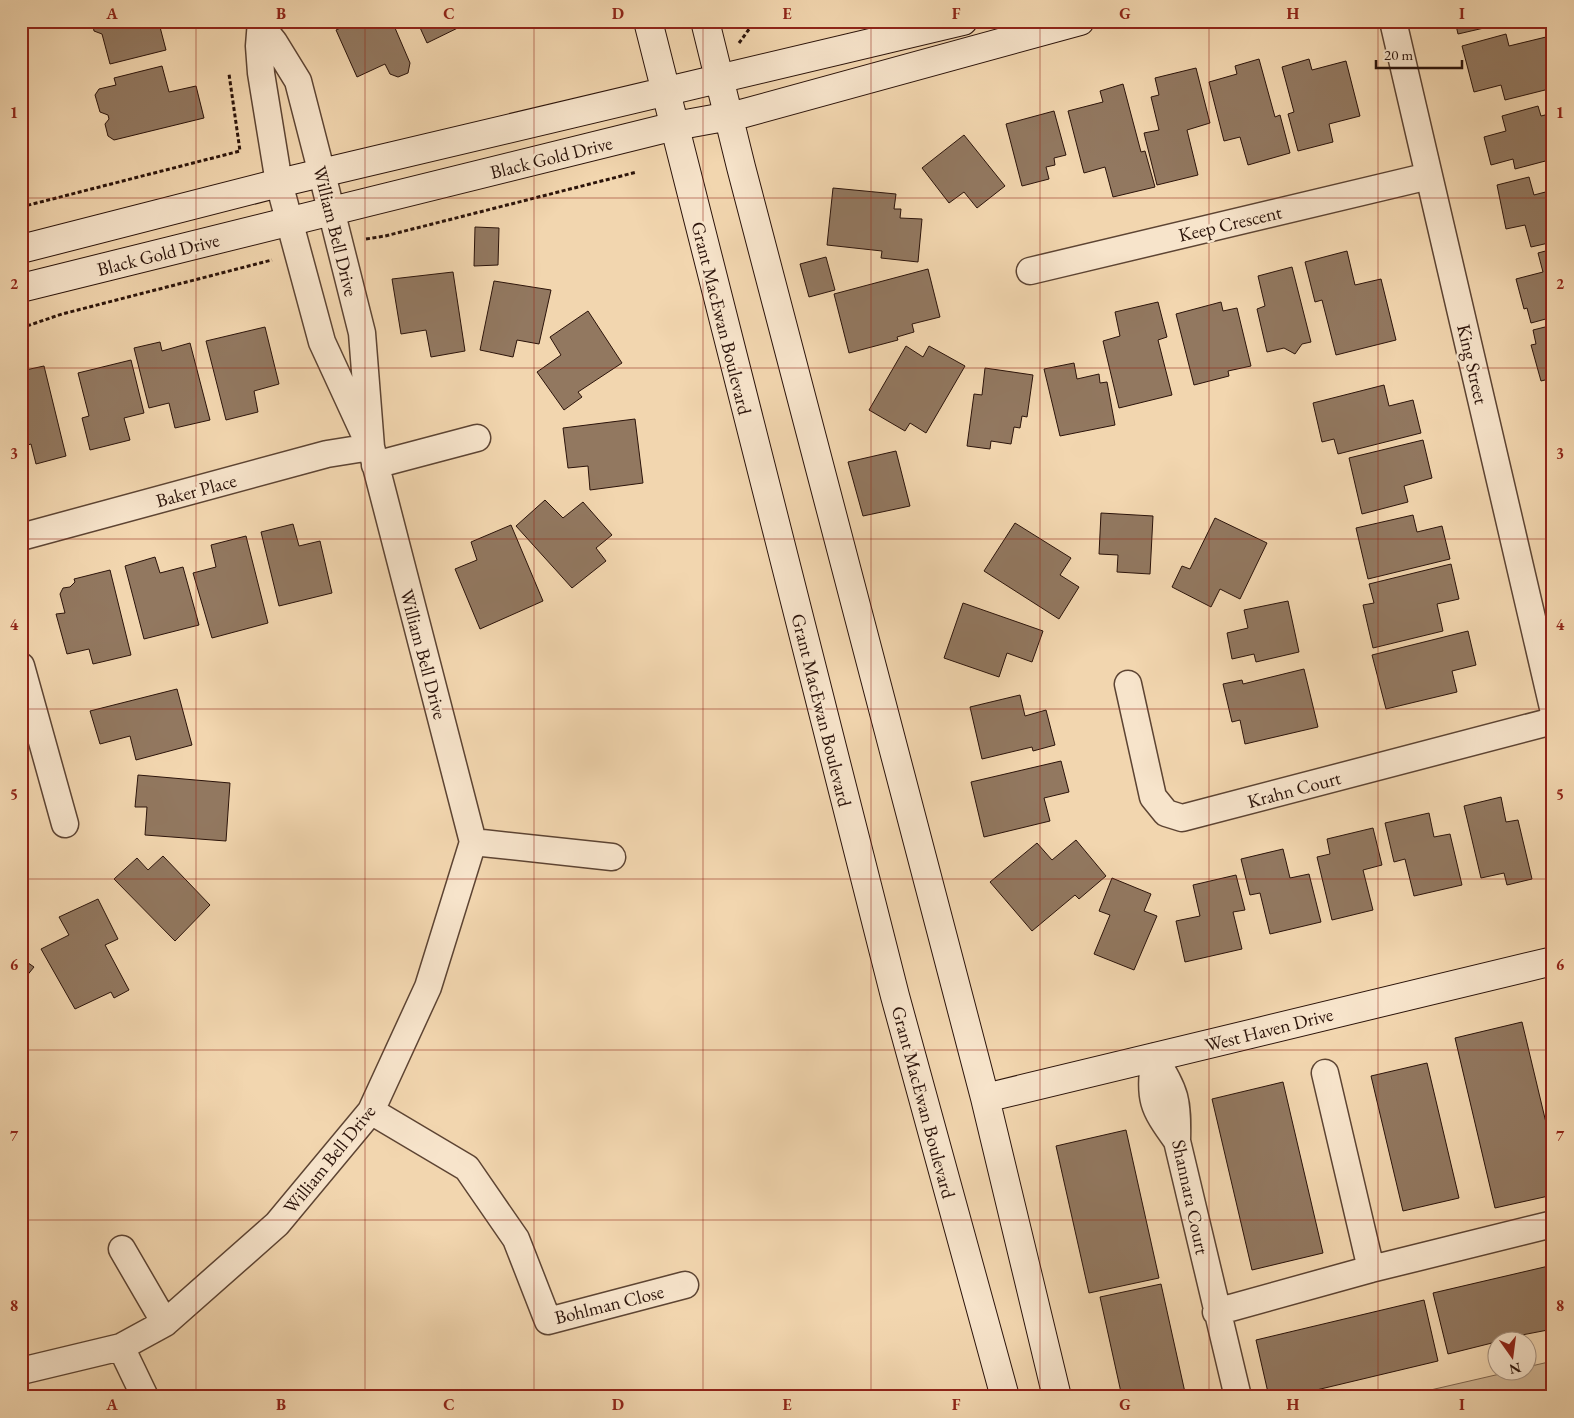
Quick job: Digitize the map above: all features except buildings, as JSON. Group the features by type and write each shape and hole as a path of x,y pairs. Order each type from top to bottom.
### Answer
{"main road":[{"name":"Grant MacEwan Boulevard","path":"648,21 895,996 1005,1397"},
{"path":"705,21 985,1098 1057,1397"},
{"name":"Black Gold Drive","path":"21,249 279,183 963,21"},
{"name":"Black Gold Drive","path":"21,288 675,126 741,114 1080,21"},
{"name":"West Haven Drive","path":"985,1098 1553,960"}],"street":[{"name":"King Street","path":"1393,21 1553,708"},
{"name":"William Bell Drive","path":"21,1371 122,1347 165,1323 277,1224 371,1111 428,987 473,842 373,456 362,333 298,81 261,24"},
{"name":"William Bell Drive","path":"261,24 259,46 261,73 279,183 289,222 322,342 373,456"},
{"name":"Keep Crescent","path":"1030,271 1430,176"},
{"path":"373,456 477,438"},
{"name":"Baker Place","path":"21,538 327,454 373,456"},
{"path":"21,666 65,824"},
{"name":"Krahn Court","path":"1128,684 1153,797 1166,813 1182,818 1553,721"},
{"path":"473,842 612,857"},
{"name":"Shannara Court","path":"1154,1057 1151,1092 1157,1113 1177,1141 1216,1312 1238,1397"},
{"path":"1325,1073 1371,1270"},
{"name":"Bohlman Close","path":"371,1111 467,1168 516,1239 548,1321 685,1285"},
{"path":"1216,1312 1553,1224"},
{"path":"122,1248 165,1323"},
{"path":"122,1347 145,1397"}],"path":[{"path":"736,48 755,21"},
{"path":"21,207 240,151 229,74"},
{"path":"1542,1397 1553,1389"}],"shaded area":[{"path":"1553,1361 1553,1397 1400,1397 1486,1377 1486,1380 1536,1380 1536,1365"}]}
